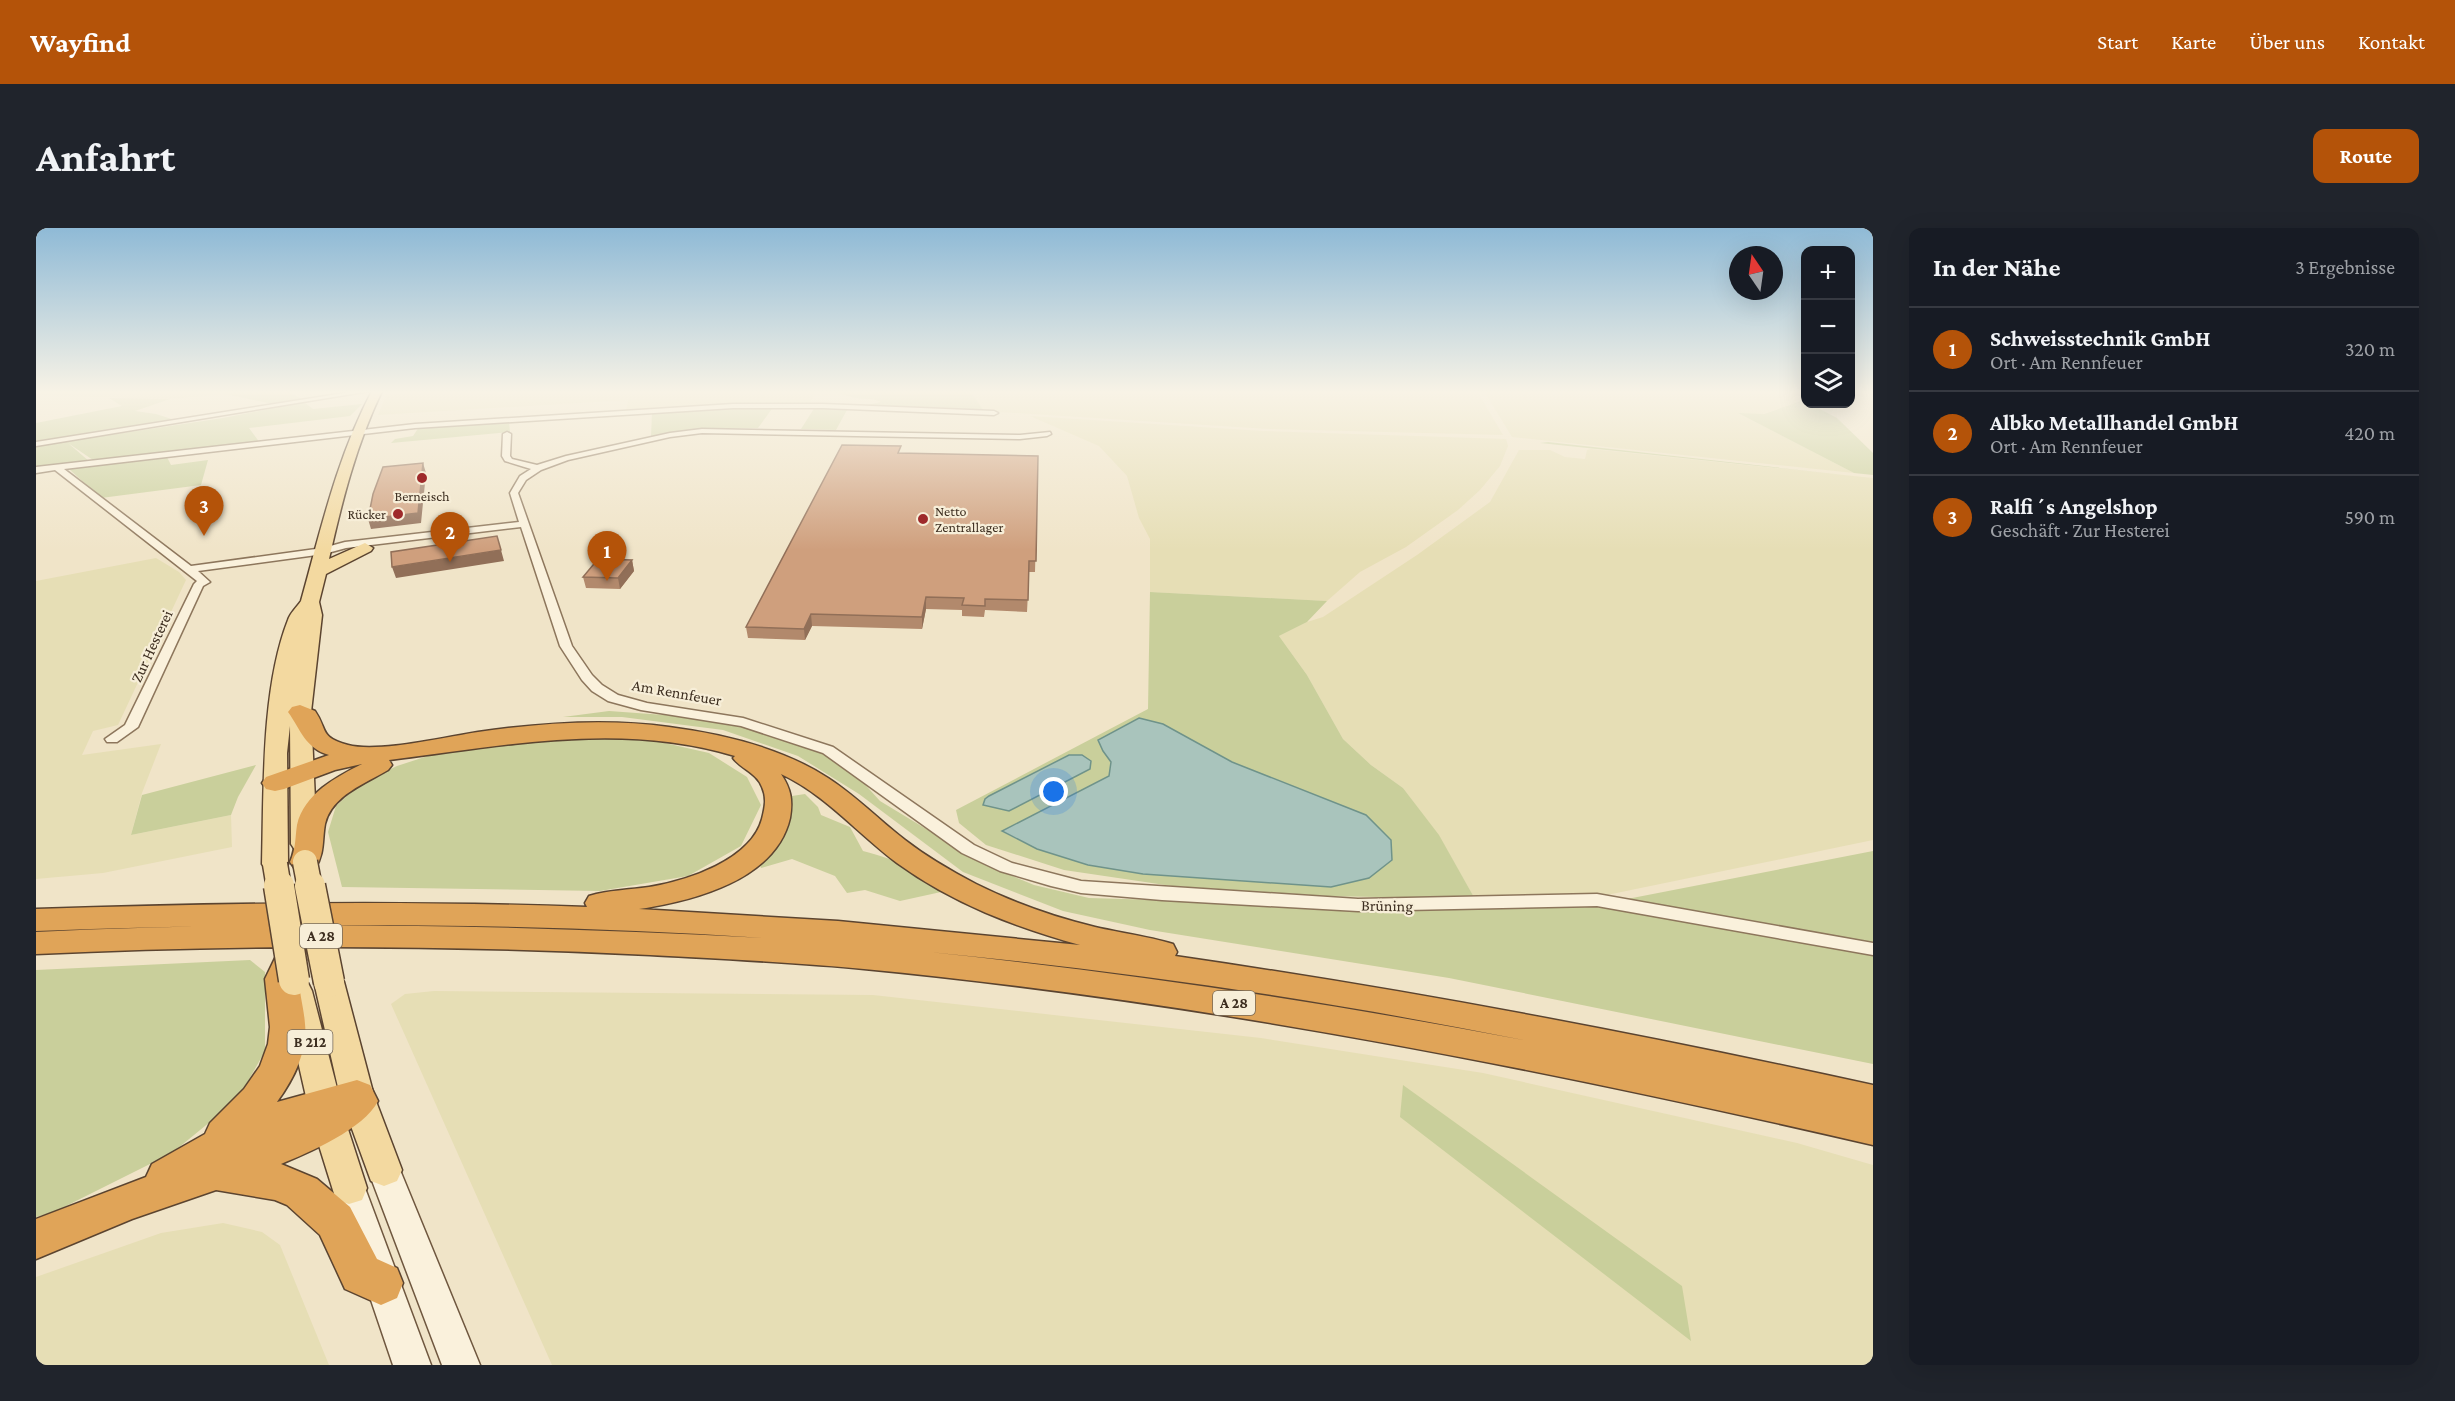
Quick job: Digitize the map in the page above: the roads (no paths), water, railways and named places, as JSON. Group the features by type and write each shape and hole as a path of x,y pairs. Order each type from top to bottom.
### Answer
{"highway":[{"path":"300,712 306,716 307,725 317,742 372,761"},
{"path":"274,785 301,778 345,774 372,761 429,747 512,734 601,729 643,731 704,740 775,760 808,777 845,804 906,855 938,877 975,897 1027,918 1088,936 1143,948 1275,970 1316,989"},
{"path":"477,913 517,902 573,904 656,898 691,889 717,877 754,853 771,832 778,811 779,794 773,781 760,766 704,740"},
{"path":"305,862 312,848 312,822 318,810 337,790 372,761"},
{"name":"A 28","path":"41,938 139,915 477,913 652,920 897,937 1074,957 1316,989 1694,1060 1873,1101"},
{"name":"A 28","path":"41,938 434,935 679,945 862,957 1077,981 1287,1011 1581,1065 1873,1128"},
{"path":"212,1162 276,1074 288,1027 289,974"},
{"path":"36,1239 126,1202 212,1162 296,1141 343,1106"},
{"path":"212,1162 279,1182 302,1192 335,1221 361,1274 381,1283"}],"main road":[{"name":"B 212","path":"353,444 310,602 297,618 284,674 274,785 275,864 289,974 343,1106 384,1170"},
{"path":"318,571 365,549"},
{"name":"B 212","path":"310,602 314,615 300,712 305,862 329,982 343,1106 349,1188"},
{"path":"384,1170 461,1365"},
{"path":"349,1188 412,1365"}],"street":[{"path":"36,470 268,444"},
{"path":"507,444 506,456 509,461 538,468 629,444"},
{"name":"Zur Hesterei","path":"57,468 205,582 199,584 131,727 112,739"},
{"name":"Am Rennfeuer","path":"538,468 524,478 514,493 566,645 586,677 597,688 613,698 646,707 742,722 828,750 916,812"},
{"path":"189,569 324,551 345,545 523,524"},
{"path":"324,551 343,552 365,549 411,539"},
{"name":"Brüning","path":"916,812 968,849 1006,867 1051,881 1081,887 1358,905 1597,900 1873,949"}],"water":[{"path":"1139,718 1163,724 1232,762 1366,815 1391,840 1392,860 1369,878 1331,887 1143,874 1088,865 1037,849 1002,831 1109,776 1111,762 1098,740"},
{"path":"1069,755 1082,755 1091,761 1090,769 1009,811 983,805 989,796"}],"place":[{"name":"Berneisch","path":"422,478"},
{"name":"Rücker","path":"398,514"},
{"name":"Netto Zentrallager","path":"923,519"},
{"name":"Ralfi´s Angelshop","path":"204,536"},
{"name":"Albko Metallhandel GmbH","path":"450,562"},
{"name":"Schweisstechnik GmbH","path":"607,581"}]}
